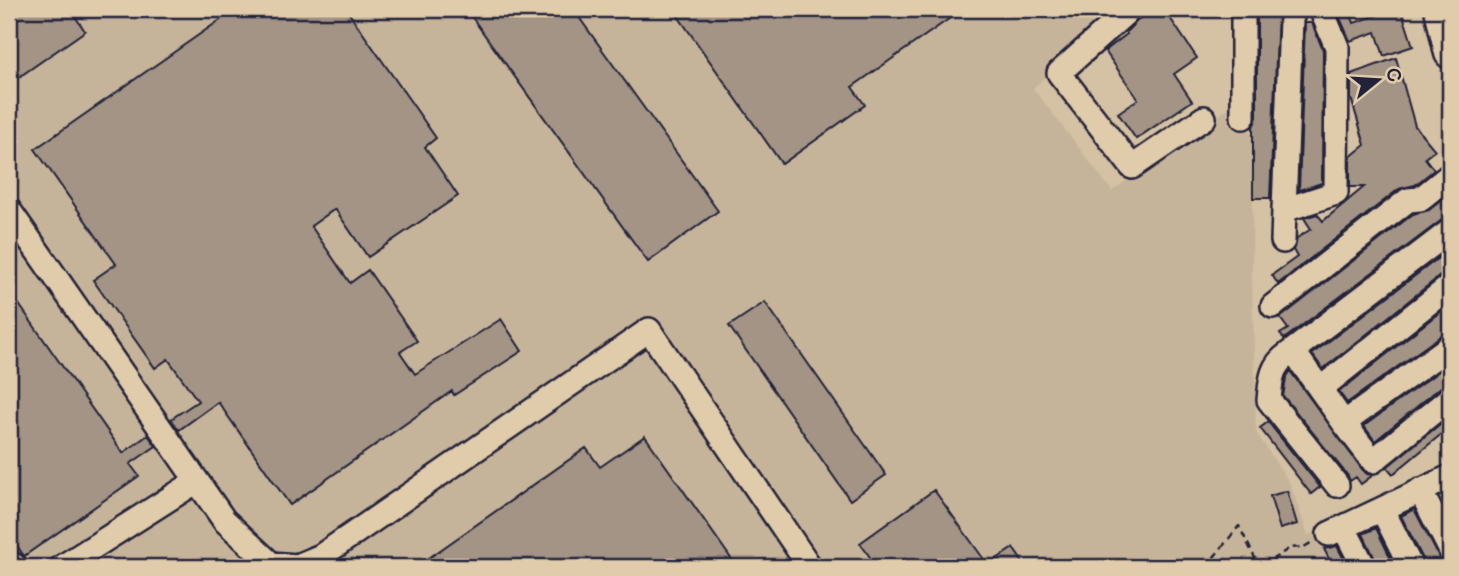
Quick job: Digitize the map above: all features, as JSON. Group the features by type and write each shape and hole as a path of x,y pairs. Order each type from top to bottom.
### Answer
{"main road":[{"path":"1440,9 1450,53"}],"street":[{"path":"1130,9 1059,73 1132,167 1204,118"},
{"path":"1243,9 1243,117"},
{"path":"1283,241 1291,19 1295,9"},
{"path":"1284,210 1336,192 1337,47 1321,9"},
{"path":"1273,306 1408,200 1420,199 1450,175"},
{"path":"9,210 224,520 271,564 297,566 321,556 649,330 810,567"},
{"path":"1337,485 1269,400 1271,380 1277,362 1450,231"},
{"path":"1320,389 1450,286"},
{"path":"1344,423 1450,346"},
{"path":"1287,355 1298,358 1374,461 1450,398"},
{"path":"1364,567 1336,531 1450,477"},
{"path":"62,567 197,481"},
{"path":"1420,490 1450,549"},
{"path":"1382,509 1411,567"},
{"path":"9,562 16,567"}],"path":[{"path":"1206,567 1239,526 1257,562 1273,559 1290,548 1304,547 1336,531"}],"shaded area":[{"path":"9,9 1121,9 1033,88 1112,191 1230,107 1253,135 1252,272 1256,432 1290,484 1308,535 1426,481 1450,526 1450,567 9,567"}],"building":[{"path":"9,9 70,9 85,31 9,84"},
{"path":"236,9 346,9 436,138 425,147 458,196 368,257 335,209 311,226 350,283 368,270 417,341 400,352 415,374 501,319 522,351 454,395 452,391 290,505 218,402 179,430 171,419 198,401 168,359 155,368 93,280 116,264 35,149"},
{"path":"466,9 573,9 718,211 648,262"},
{"path":"673,9 963,9 852,87 865,105 782,164"},
{"path":"1145,9 1164,9 1197,58 1174,74 1192,101 1136,139 1118,113 1138,99 1105,51 1127,34"},
{"path":"1257,9 1264,9 1264,14 1278,14 1270,198 1253,198 1253,127 1257,117"},
{"path":"1336,9 1349,9 1354,23 1401,9 1413,46 1384,56 1376,32 1350,41"},
{"path":"1305,23 1312,23 1323,50 1322,183 1299,190"},
{"path":"1396,58 1415,126 1435,150 1425,158 1434,170 1415,185 1399,189 1278,284 1272,275 1297,257 1293,250 1297,238 1311,229 1304,218 1317,214 1323,221 1364,187 1350,187 1350,157 1365,145 1351,98 1351,74"},
{"path":"1450,193 1450,217 1442,220 1284,339 1280,334 1288,329 1280,318 1413,214 1429,210"},
{"path":"1441,256 1448,272 1323,369 1312,354"},
{"path":"9,290 123,453 148,435 156,446 130,464 139,476 24,556 9,534"},
{"path":"765,302 886,475 850,500 729,326"},
{"path":"1450,304 1450,332 1347,403 1339,392"},
{"path":"1450,363 1450,384 1441,387 1375,441 1364,426"},
{"path":"1290,371 1362,469 1373,475 1361,484 1356,477 1350,481 1283,396"},
{"path":"1450,416 1450,427 1393,474 1387,467"},
{"path":"1268,422 1320,487 1311,494 1260,428"},
{"path":"645,436 737,567 416,567 586,448 600,467"},
{"path":"934,490 988,565 1013,548 1026,567 909,567 904,559 893,567 877,567 860,543"},
{"path":"1287,491 1297,524 1280,529 1270,496"},
{"path":"1414,509 1438,555 1450,567 1425,567 1401,516"},
{"path":"1376,528 1395,567 1378,567 1363,534"},
{"path":"1337,546 1348,567 1333,567 1324,549"}]}
